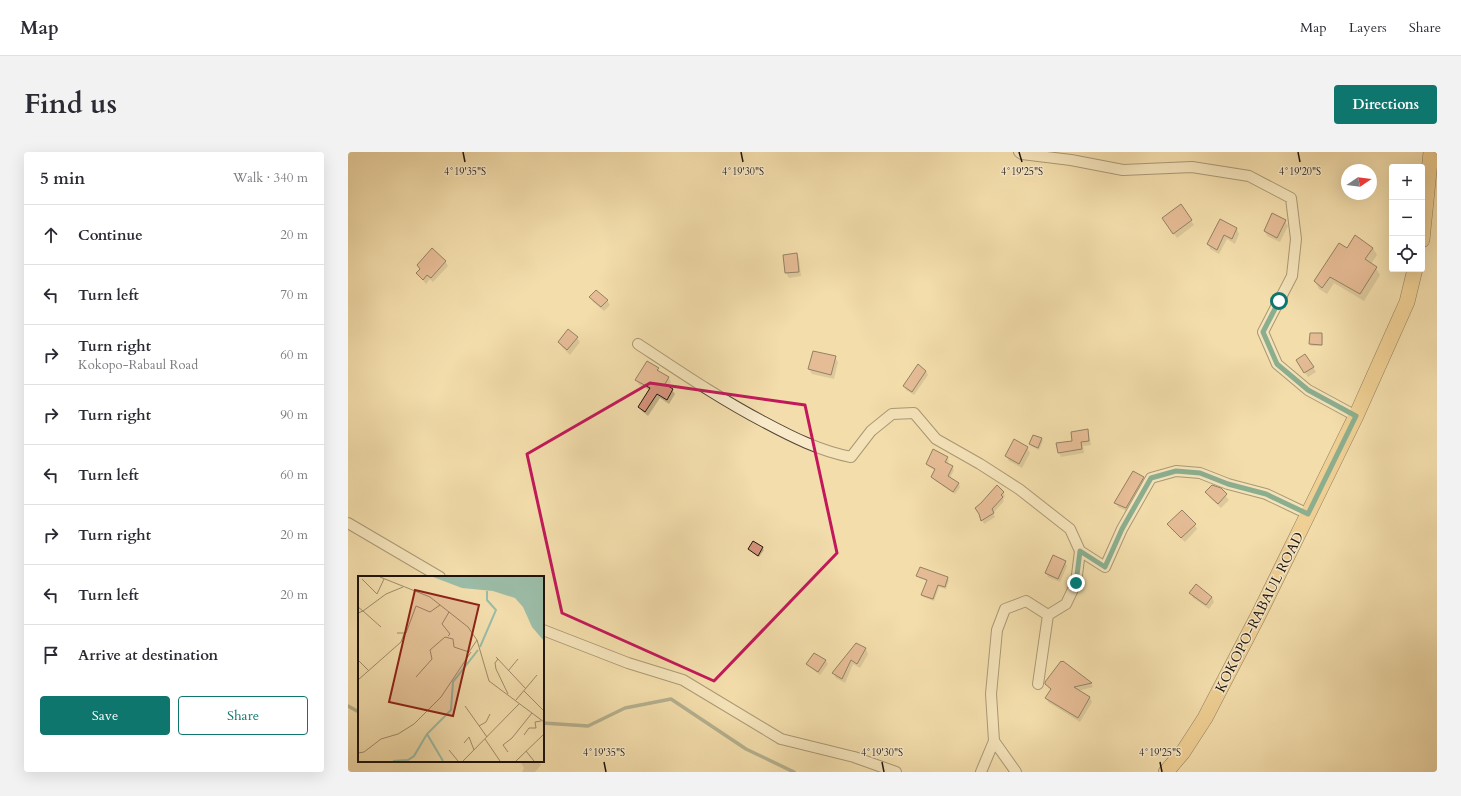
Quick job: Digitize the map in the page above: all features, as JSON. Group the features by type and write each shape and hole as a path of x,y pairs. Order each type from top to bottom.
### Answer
{"main road":[{"path":"1422,236 1431,152"},
{"name":"KOKOPO-RABAUL ROAD","path":"1166,772 1183,752 1205,718 1259,614 1356,416 1407,302 1415,272"}],"street":[{"path":"1019,152 1022,154 1071,160 1123,170 1192,167 1249,176 1291,198 1296,239 1292,276 1263,332 1277,364 1308,390 1356,416"},
{"path":"638,344 727,403 792,438 837,455 851,458 871,431 892,414 914,413 936,439 980,464 1019,489 1070,529 1080,551 1076,583 1066,604 1048,615"},
{"path":"1080,551 1105,567 1122,529 1151,478 1176,471 1200,473 1228,484 1266,494 1308,514"},
{"path":"348,523 438,576"},
{"path":"981,772 994,741 991,694 997,630 1005,609 1026,601 1048,615"},
{"path":"1038,684 1048,615"},
{"path":"544,630 628,663 683,680 781,738 854,757 896,772"},
{"path":"994,741 1016,772"}],"highlighted area":[{"path":"650,383 805,405 837,553 714,681 562,613 527,454"}],"building":[{"path":"1181,204 1192,220 1173,234 1162,218"},
{"path":"1272,213 1286,220 1277,238 1264,231"},
{"path":"1220,219 1237,228 1232,239 1224,235 1217,250 1207,244"},
{"path":"1355,235 1373,248 1365,259 1377,267 1360,294 1330,277 1322,288 1314,281 1339,243 1347,248"},
{"path":"432,248 446,261 431,278 427,275 423,280 416,273 420,269 417,265"},
{"path":"797,253 799,272 785,273 783,255"},
{"path":"596,290 608,300 601,307 589,297"},
{"path":"568,329 578,337 567,350 558,342"},
{"path":"1310,333 1322,333 1322,345 1309,344"},
{"path":"813,351 836,356 831,375 808,369"},
{"path":"1305,354 1314,367 1304,373 1296,360"},
{"path":"647,361 659,368 657,370 669,377 665,384 673,389 667,400 657,394 645,412 638,407 650,388 635,380"},
{"path":"918,364 926,371 912,392 903,386"},
{"path":"1088,429 1089,441 1081,442 1082,449 1058,453 1056,443 1072,441 1071,432"},
{"path":"1033,435 1042,438 1038,448 1029,444"},
{"path":"1014,439 1028,447 1019,464 1005,456"},
{"path":"933,449 948,457 945,462 953,466 948,476 959,483 953,492 931,477 935,469 926,464"},
{"path":"1133,471 1144,477 1126,508 1114,503"},
{"path":"997,485 1004,492 1001,495 1003,497 992,509 994,513 981,521 975,508"},
{"path":"1212,485 1221,488 1227,494 1218,504 1205,492"},
{"path":"1182,510 1196,524 1181,538 1167,524"},
{"path":"753,541 763,547 758,556 748,549"},
{"path":"1053,555 1066,561 1058,579 1045,573"},
{"path":"920,567 948,577 945,587 938,585 933,599 921,595 927,580 916,576"},
{"path":"1196,584 1212,597 1206,605 1189,593"},
{"path":"856,643 866,648 857,664 851,660 842,679 832,673"},
{"path":"814,653 826,660 818,672 806,664"},
{"path":"1061,661 1092,683 1074,687 1090,697 1078,718 1045,698 1051,689 1045,684 1045,682"}],"waterway":[{"path":"544,723 588,726 625,708 671,699 746,749 794,772"},
{"path":"348,706 358,711"}],"route":[{"path":"1076,583 1080,551 1105,567 1122,529 1151,478 1176,471 1200,473 1228,484 1266,494 1308,514 1356,416 1308,390 1277,364 1263,332 1279,301"}]}
